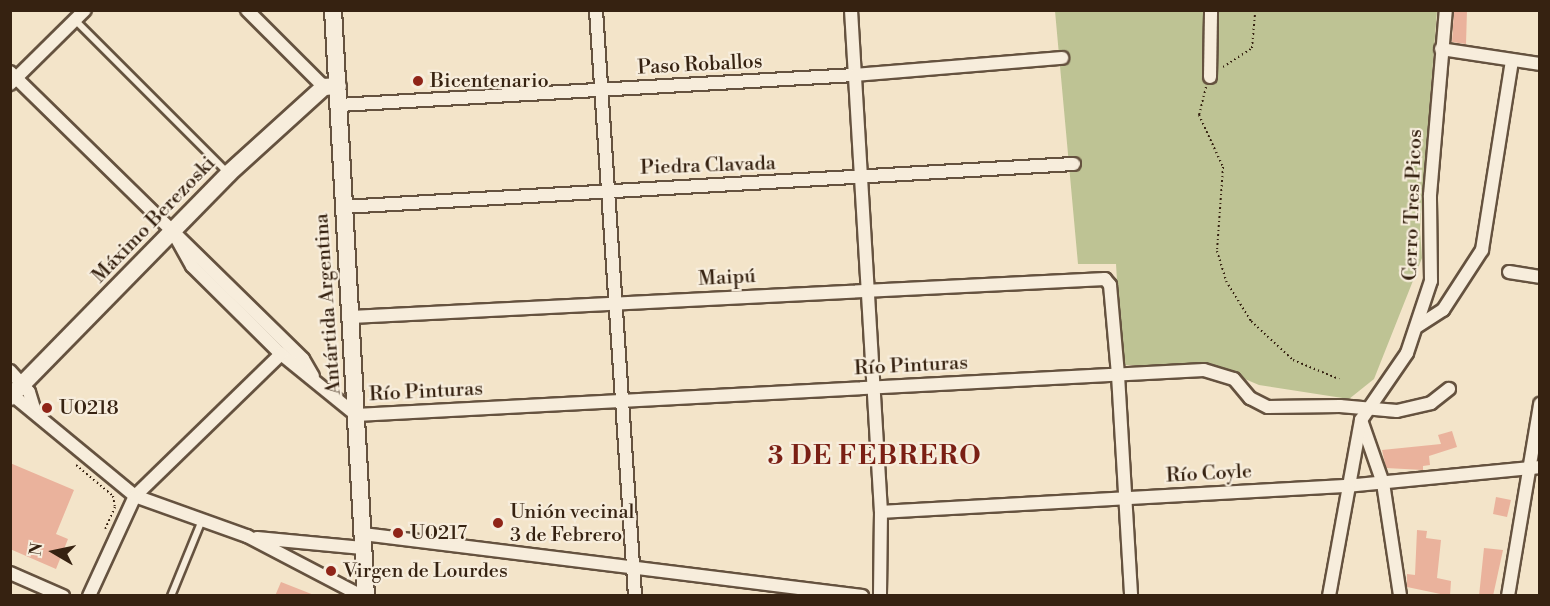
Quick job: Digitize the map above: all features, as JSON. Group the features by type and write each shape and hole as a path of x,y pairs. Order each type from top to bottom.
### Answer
{"street":[{"path":"85,10 13,78 174,236 201,256 303,359 315,379"},
{"path":"247,10 331,87"},
{"name":"Antártida Argentina","path":"333,10 331,87 339,105 366,596"},
{"path":"596,10 606,190 635,596"},
{"path":"851,10 881,512 880,596"},
{"path":"1210,77 1211,10"},
{"name":"Cerro Tres Picos","path":"1329,596 1347,486 1363,415 1398,369 1418,326 1431,281 1430,195 1446,10"},
{"path":"1441,49 1539,64"},
{"name":"Paso Roballos","path":"339,105 854,75 1062,58"},
{"path":"1418,326 1443,310 1482,250 1512,60"},
{"name":"Máximo Berezoski","path":"14,392 174,236 228,174 331,87"},
{"name":"Piedra Clavada","path":"343,207 606,190 861,180 1074,164"},
{"path":"174,236 192,266 280,354 315,379 356,415"},
{"path":"1509,272 1539,277"},
{"name":"Maipú","path":"351,317 1105,279 1110,285 1118,375"},
{"path":"89,596 135,495 280,354"},
{"name":"Río Pinturas","path":"356,415 1204,370 1234,379 1250,398 1268,407 1363,415 1415,408 1431,403 1449,389"},
{"path":"10,371 14,392 135,495 247,536 362,596"},
{"path":"1118,375 1131,596"},
{"path":"1508,596 1534,467 1539,404"},
{"path":"1363,415 1383,483 1400,596"},
{"name":"Río Coyle","path":"881,512 1347,486 1534,467"},
{"path":"247,536 363,541 633,565 862,596"},
{"path":"10,573 63,596"}],"lane":[{"path":"75,20 228,174"},
{"path":"171,596 202,520"}],"path":[{"path":"1255,10 1252,48 1210,77 1199,115 1223,167 1217,251 1226,280 1251,321 1293,360 1339,379"},
{"path":"73,462 113,496 115,507 100,539"}],"green space":[{"path":"1055,11 1437,11 1420,229 1422,258 1374,379 1349,399 1259,385 1214,366 1122,365 1116,264 1078,264"}],"building":[{"path":"1454,10 1467,10 1466,44 1452,42"},
{"path":"1452,431 1457,447 1429,456 1430,465 1423,466 1423,470 1386,468 1382,450 1441,444 1438,435"},
{"path":"10,463 74,490 56,534 68,539 56,569 10,549"},
{"path":"1496,497 1511,500 1507,517 1493,514"},
{"path":"1417,530 1427,531 1426,538 1441,540 1437,578 1451,581 1450,596 1407,587 1407,574 1415,575"},
{"path":"1484,548 1503,550 1493,596 1479,596"},
{"path":"281,582 314,595 275,596"}],"place":[{"name":"Bicentenario","path":"418,81"},
{"name":"U0218","path":"47,408"},
{"name":"Unión vecinal 3 de Febrero","path":"498,523"},
{"name":"U0217","path":"398,533"},
{"name":"Virgen de Lourdes","path":"331,571"}],"district":[{"name":"3 DE FEBRERO","path":"875,457"}]}
